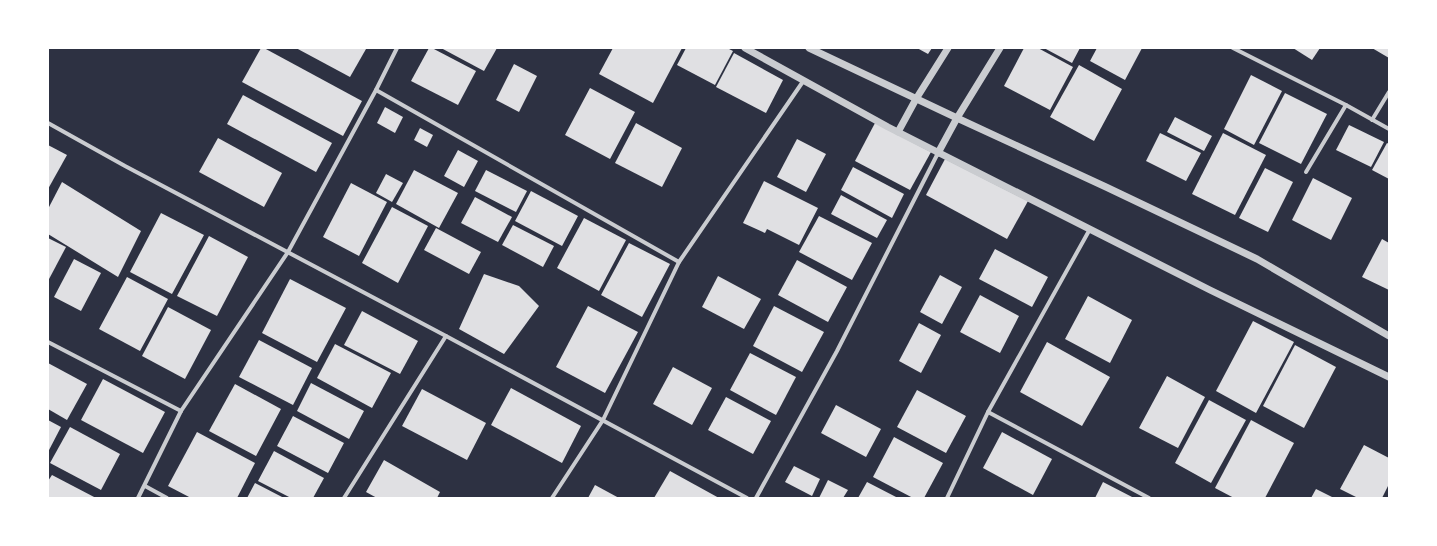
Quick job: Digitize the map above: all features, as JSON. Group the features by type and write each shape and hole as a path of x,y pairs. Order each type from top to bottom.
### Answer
{"street":[{"path":"138,498 181,412 288,252 376,90 397,48"},
{"path":"745,48 898,132 1210,290 1389,377"},
{"path":"809,48 1106,187 1257,260 1389,336"},
{"path":"898,132 916,99 948,48"},
{"path":"756,498 837,351 938,152 1000,48"},
{"path":"1232,48 1346,105 1389,129"},
{"path":"552,498 602,420 679,262 804,80"},
{"path":"376,90 679,262"},
{"path":"1372,120 1389,92"},
{"path":"1306,172 1346,105"},
{"path":"48,123 125,166 748,498"},
{"path":"947,498 988,412 1090,229"},
{"path":"344,498 446,336"},
{"path":"48,342 181,412"},
{"path":"988,412 1149,498"},
{"path":"145,486 167,498"}],"building":[{"path":"261,48 264,48 362,101 343,136 242,82"},
{"path":"296,48 364,48 366,49 350,77"},
{"path":"429,48 432,48 476,71 458,105 411,81"},
{"path":"441,48 497,48 484,71"},
{"path":"613,48 682,48 653,103 599,74"},
{"path":"686,48 727,48 733,51 715,85 677,65"},
{"path":"917,48 932,48 928,54"},
{"path":"1024,48 1038,48 1073,67 1050,110 1004,86"},
{"path":"1044,48 1080,48 1072,63"},
{"path":"1097,48 1142,48 1125,80 1090,61"},
{"path":"1293,48 1320,48 1312,60"},
{"path":"1372,48 1389,48 1389,58"},
{"path":"734,53 783,80 766,113 716,87"},
{"path":"514,64 537,76 519,112 496,100"},
{"path":"1079,65 1122,89 1094,141 1050,117"},
{"path":"1251,75 1282,91 1254,145 1224,129"},
{"path":"590,88 635,112 610,159 565,135"},
{"path":"1285,93 1327,114 1301,164 1259,143"},
{"path":"243,95 332,143 316,172 227,124"},
{"path":"385,107 403,117 395,133 377,123"},
{"path":"1175,117 1212,136 1204,151 1167,132"},
{"path":"636,123 682,148 662,187 615,163"},
{"path":"875,123 931,152 910,190 855,161"},
{"path":"1349,125 1384,142 1371,167 1336,150"},
{"path":"420,128 433,135 427,147 414,140"},
{"path":"1160,133 1201,153 1186,181 1146,161"},
{"path":"1223,133 1266,155 1235,215 1192,194"},
{"path":"218,138 282,173 264,207 199,172"},
{"path":"797,139 826,154 806,192 777,177"},
{"path":"1387,143 1389,144 1389,179 1372,170"},
{"path":"48,145 67,155 48,189"},
{"path":"458,150 478,161 464,187 444,176"},
{"path":"945,159 1028,201 1007,239 926,195"},
{"path":"853,167 904,194 892,218 841,190"},
{"path":"1265,168 1293,182 1268,232 1239,218"},
{"path":"414,170 458,193 439,228 396,204"},
{"path":"486,170 527,191 516,212 475,191"},
{"path":"386,174 403,183 392,202 376,193"},
{"path":"1313,178 1352,198 1331,240 1292,220"},
{"path":"764,181 818,208 799,245 767,229 765,233 743,223"},
{"path":"62,182 141,231 118,277 48,234 48,209"},
{"path":"351,183 387,202 359,256 323,237"},
{"path":"531,191 578,216 562,246 515,221"},
{"path":"841,195 887,220 877,238 831,214"},
{"path":"475,197 512,217 498,242 461,223"},
{"path":"392,207 428,226 398,283 362,263"},
{"path":"161,213 204,235 172,294 130,272"},
{"path":"819,216 872,243 852,280 799,252"},
{"path":"584,218 626,240 599,291 557,268"},
{"path":"513,225 554,246 543,267 502,245"},
{"path":"436,228 481,252 469,274 424,250"},
{"path":"209,236 248,257 217,316 177,296"},
{"path":"48,238 66,247 48,281"},
{"path":"1382,239 1389,243 1389,290 1362,277"},
{"path":"629,243 670,264 642,317 601,295"},
{"path":"995,249 1048,277 1032,307 979,279"},
{"path":"74,259 101,273 81,311 54,297"},
{"path":"797,260 847,287 828,322 778,295"},
{"path":"484,274 519,286 539,306 504,354 459,329"},
{"path":"940,275 962,287 942,324 920,312"},
{"path":"718,276 761,299 744,329 702,307"},
{"path":"127,277 168,299 140,351 99,329"},
{"path":"290,279 346,308 317,362 262,333"},
{"path":"980,295 1019,316 1000,353 960,332"},
{"path":"1088,296 1132,320 1110,363 1065,339"},
{"path":"588,306 638,332 605,393 556,367"},
{"path":"774,306 824,332 802,372 753,346"},
{"path":"168,307 211,330 185,379 142,356"},
{"path":"362,311 418,341 400,374 344,345"},
{"path":"1253,321 1294,342 1256,413 1216,391"},
{"path":"919,323 941,335 921,373 899,361"},
{"path":"259,340 312,368 293,405 239,377"},
{"path":"1047,342 1110,377 1082,426 1020,392"},
{"path":"335,344 391,373 372,408 317,378"},
{"path":"1295,345 1336,367 1304,428 1263,406"},
{"path":"750,353 796,377 776,415 730,390"},
{"path":"48,363 87,384 67,420 48,409"},
{"path":"673,367 712,388 692,425 653,404"},
{"path":"1167,376 1205,397 1178,448 1139,428"},
{"path":"103,379 165,412 143,453 81,420"},
{"path":"311,383 364,411 349,439 297,411"},
{"path":"235,384 281,409 256,456 209,431"},
{"path":"511,388 581,426 562,463 491,425"},
{"path":"422,389 486,423 467,460 402,426"},
{"path":"917,390 966,416 946,453 897,427"},
{"path":"726,397 771,421 753,454 708,430"},
{"path":"1209,400 1246,420 1211,483 1175,463"},
{"path":"836,405 881,429 866,457 821,433"},
{"path":"293,416 344,443 328,473 277,446"},
{"path":"48,420 61,427 48,452"},
{"path":"1251,420 1294,443 1265,498 1234,498 1215,488"},
{"path":"70,427 120,454 101,490 50,463"},
{"path":"197,432 255,463 237,498 191,498 168,486"},
{"path":"1002,432 1052,459 1033,495 983,468"},
{"path":"894,437 943,463 924,498 913,498 873,477"},
{"path":"1364,445 1389,458 1389,484 1382,498 1358,498 1340,489"},
{"path":"274,451 324,478 313,498 291,498 258,481"},
{"path":"384,460 440,492 437,498 377,498 366,492"},
{"path":"794,466 820,479 812,496 785,482"},
{"path":"670,471 719,498 654,498"},
{"path":"52,475 96,498 48,498 48,481"},
{"path":"828,480 848,490 843,498 819,498"},
{"path":"867,482 898,498 858,498"},
{"path":"1103,482 1134,498 1095,498"},
{"path":"255,483 284,498 247,498"},
{"path":"595,485 619,498 588,498"},
{"path":"1316,489 1334,498 1311,498"}]}
